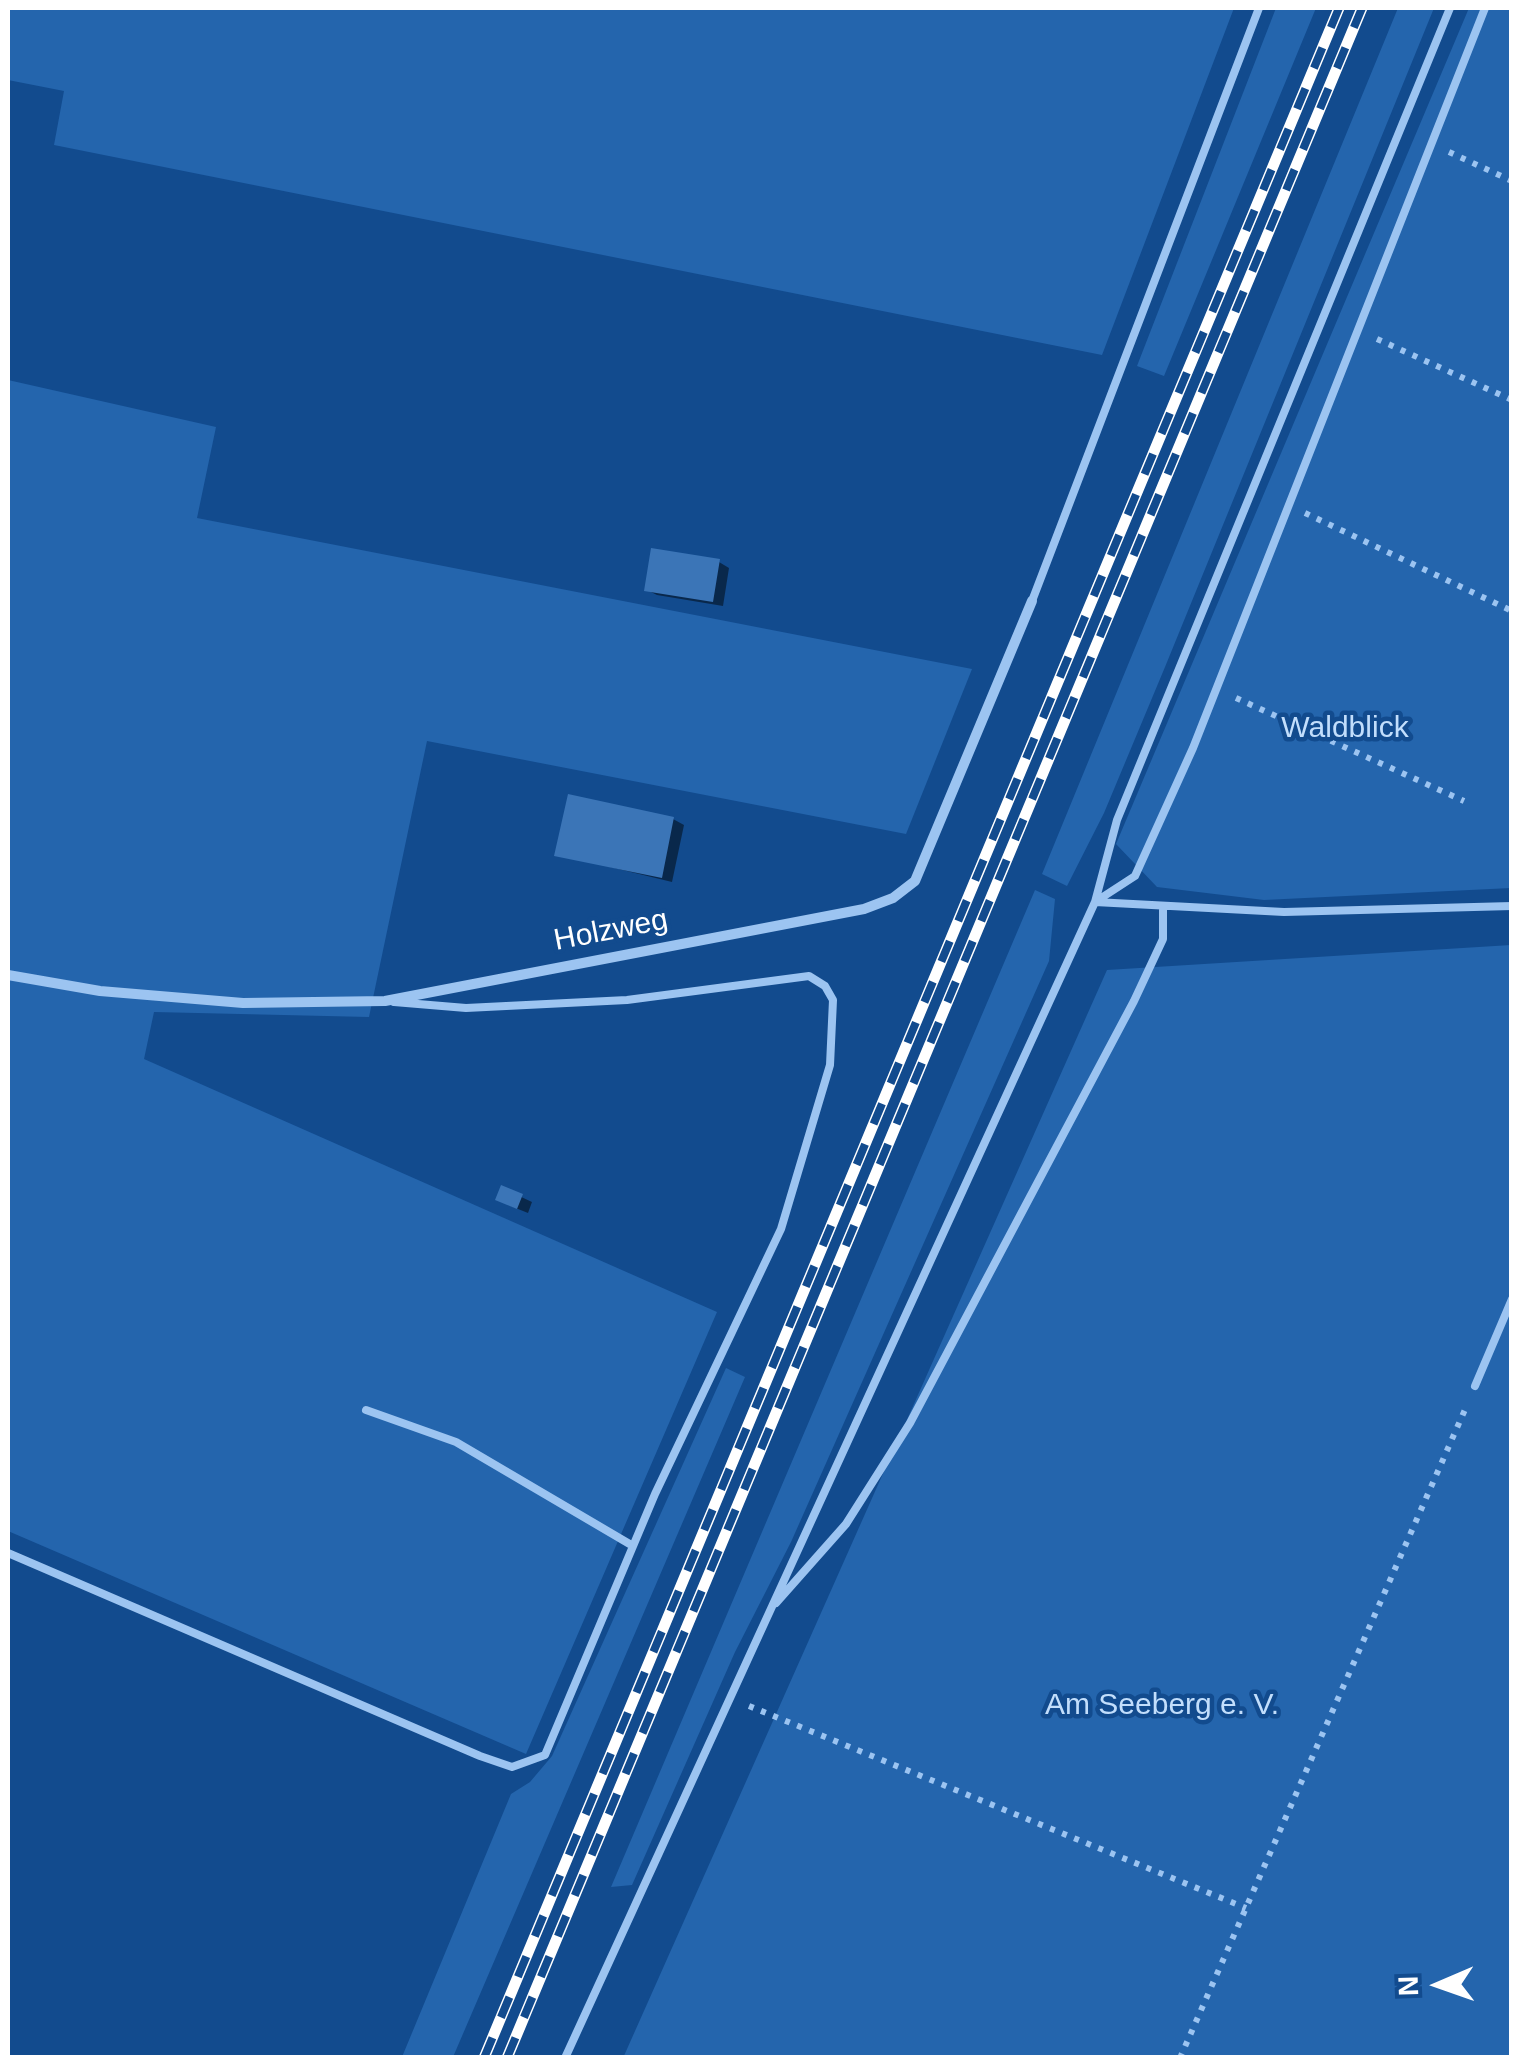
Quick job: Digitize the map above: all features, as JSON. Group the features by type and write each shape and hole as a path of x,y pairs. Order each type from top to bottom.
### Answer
{"street":[{"name":"Holzweg","path":"8,975 100,991 242,1003 385,1002 864,909 893,898 915,881 1032,601"}],"lane":[{"path":"1032,601 1259,8"},
{"path":"564,2058 1095,902 1118,820 1450,8"},
{"path":"1095,902 1135,876 1216,690 1485,8"},
{"path":"1095,902 1284,912 1512,906"},
{"path":"770,1610 846,1524 910,1423 1134,1001 1163,939 1162,906"},
{"path":"8,1554 512,1767 545,1755 633,1546 782,1229 830,1064 833,1000 825,986 808,976 628,1000 466,1008 385,1002"},
{"path":"1475,1386 1512,1299"},
{"path":"366,1410 456,1442 633,1546"}],"path":[{"path":"1432,144 1512,181"},
{"path":"1358,330 1512,400"},
{"path":"1289,506 1512,610"},
{"path":"1216,690 1464,802"},
{"path":"1180,2058 1475,1386"},
{"path":"730,1698 1246,1908"}],"green space":[{"path":"8,8 1234,8 1102,355 54,145 64,91 8,80"},
{"path":"1276,8 1316,8 1164,376 1137,366"},
{"path":"1398,8 1434,8 1104,813 1067,886 1042,874"},
{"name":"Waldblick","path":"1469,8 1511,8 1511,888 1264,900 1157,887 1116,844"},
{"path":"8,380 216,427 197,518 972,669 906,834 427,741 369,1017 154,1012 144,1059 717,1312 526,1754 8,1531"},
{"path":"1035,890 1055,899 1049,961 791,1542 735,1652 632,1885 611,1887"},
{"name":"Am Seeberg e. V.","path":"1511,945 1511,2057 623,2058 1107,970"},
{"path":"726,1368 745,1377 453,2057 402,2057 511,1794 530,1782 552,1756"}],"building":[{"path":"651,548 720,559 713,602 644,591"},
{"path":"568,794 674,817 662,878 554,856"},
{"path":"501,1185 523,1194 517,1209 495,1200"}],"railway":[{"path":"484,2058 1339,8"},
{"path":"507,2058 1362,8"}]}
